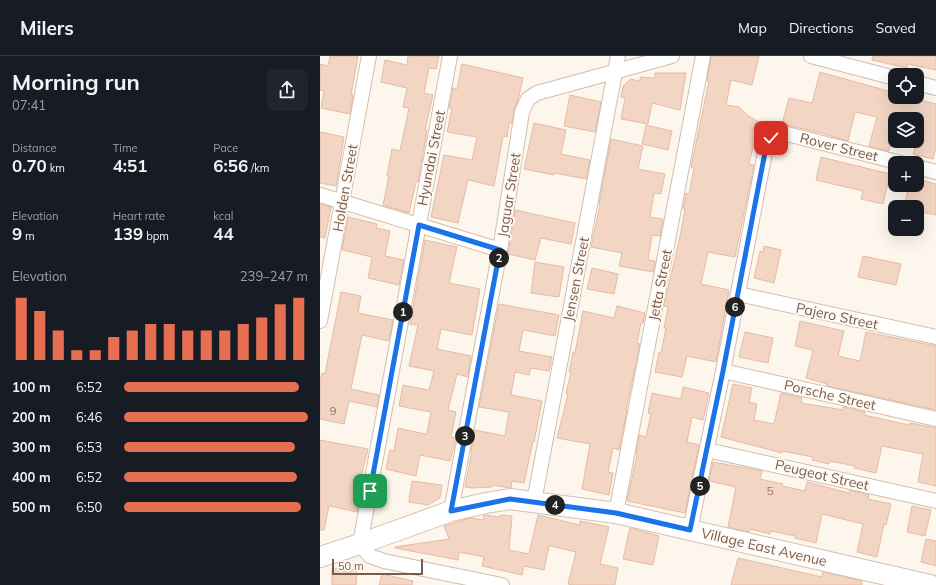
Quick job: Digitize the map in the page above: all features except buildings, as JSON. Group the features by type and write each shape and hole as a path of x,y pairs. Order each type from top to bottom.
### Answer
{"street":[{"name":"Holden Street","path":"320,321 369,56"},
{"name":"Hyundai Street","path":"360,544 450,56"},
{"name":"Jensen Street","path":"534,502 618,56"},
{"name":"Jaguar Street","path":"451,511 500,250 522,112 528,99 537,93 672,56"},
{"name":"Jetta Street","path":"616,513 703,56"},
{"path":"811,56 888,76"},
{"path":"924,85 936,88"},
{"name":"Rover Street","path":"738,294 767,142 776,135 787,134 888,159"},
{"path":"924,169 936,172"},
{"path":"320,195 500,250"},
{"path":"690,530 738,294"},
{"name":"Pajero Street","path":"738,294 936,338"},
{"name":"Porsche Street","path":"723,371 936,419"},
{"name":"Peugeot Street","path":"707,450 936,501"},
{"name":"Village East Avenue","path":"320,557 451,511 510,499 616,513 930,585"},
{"path":"360,544 370,556 384,561 502,585"}],"route":[{"path":"370,491 419,225 500,250 451,511 510,499 616,513 690,530 723,371 767,142 771,138"}]}
